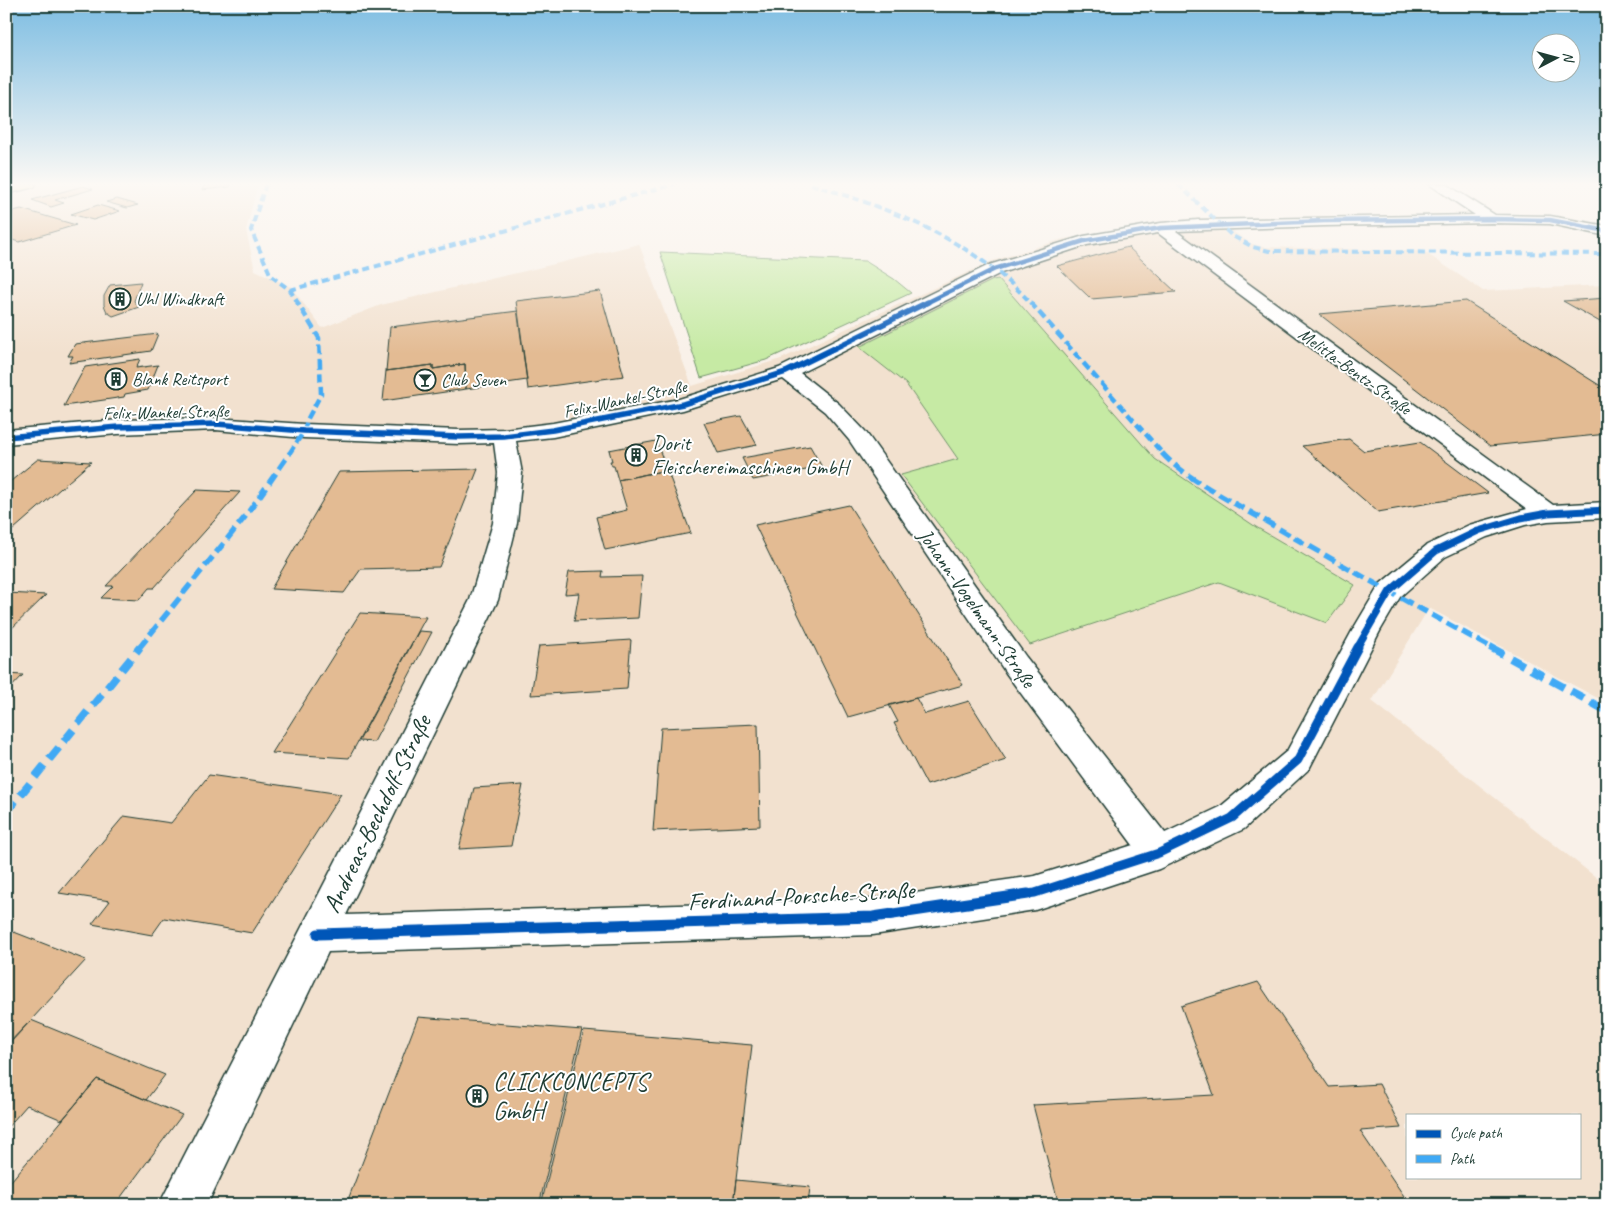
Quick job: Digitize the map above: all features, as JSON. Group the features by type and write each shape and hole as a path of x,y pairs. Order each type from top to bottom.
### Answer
{"street":[{"name":"Felix-Wankel-Straße","path":"6,437 118,427 216,424 304,431 504,436 553,430 683,404 786,372 995,269 1087,241"},
{"name":"Melitta-Bentz-Straße","path":"1178,241 1548,513"},
{"name":"Johann-Vogelmann-Straße","path":"786,372 832,408 857,436 1016,665 1159,853"},
{"name":"Andreas-Bechdolf-Straße","path":"182,1205 484,600 505,523 510,473 504,436"},
{"name":"Ferdinand-Porsche-Straße","path":"318,934 873,917 1034,893 1159,853 1232,818 1298,760 1366,631 1390,591 1436,551 1478,531 1521,518 1548,513 1607,510"}],"shaded area":[{"path":"6,241 248,241 255,270 291,287 322,328 381,305 639,244 692,386 781,359 992,261 1057,241 1246,241 1263,247 1423,251 1483,291 1607,285 1607,703 1429,608 1372,701 1607,886 1607,1205 6,1205"}],"green space":[{"path":"660,252 865,261 894,279 911,293 766,360 701,378"},
{"path":"998,279 1155,459 1256,527 1355,585 1327,623 1219,582 1030,645 901,475 958,459 906,384 859,347"}],"building":[{"path":"1128,247 1176,292 1091,299 1057,266"},
{"name":"Uhl Windkraft","path":"141,282 134,301 139,307 113,316 107,312 104,305 104,296 110,285"},
{"path":"600,291 624,376 528,389 516,301"},
{"path":"1607,298 1607,326 1563,301"},
{"path":"1466,301 1607,390 1607,434 1490,446 1319,314"},
{"path":"518,311 527,380 466,389 465,364 433,369 433,365 386,371 390,327"},
{"path":"158,334 151,351 69,363 73,356 68,356 75,344"},
{"name":"Blank Reitsport","path":"140,359 136,368 158,365 148,390 125,394 124,397 64,406 85,367"},
{"name":"Club Seven","path":"465,364 466,389 383,401 386,371 433,365 433,369"},
{"path":"741,416 757,445 718,453 704,423"},
{"path":"1349,439 1364,451 1420,442 1488,493 1378,512 1302,446"},
{"name":"Dorit Fleischereimaschinen GmbH","path":"656,441 667,470 618,480 614,466 612,466 610,461 612,461 609,450"},
{"path":"810,446 822,467 753,480 742,458"},
{"path":"38,459 91,462 6,536 6,485"},
{"path":"478,469 439,567 361,569 344,593 271,589 339,472"},
{"path":"667,470 691,533 605,550 596,517 627,510 618,480"},
{"path":"197,490 240,492 154,588 149,588 139,600 101,598 113,586 106,586"},
{"path":"849,505 963,685 848,717 755,525"},
{"path":"603,571 602,577 642,576 638,618 574,621 579,593 565,594 569,572"},
{"path":"6,593 46,595 6,634"},
{"path":"360,613 426,617 349,758 272,753"},
{"path":"419,631 432,632 374,742 359,741"},
{"path":"631,640 627,689 531,695 539,646"},
{"path":"6,674 23,675 6,693"},
{"path":"916,698 925,714 969,701 1006,760 927,785 894,723 898,722 889,705"},
{"path":"758,724 760,826 653,831 661,728"},
{"path":"209,775 341,794 252,933 164,918 152,935 92,924 110,901 59,893 124,816 171,823"},
{"path":"523,785 511,846 459,849 474,788"},
{"path":"14,932 86,960 11,1042 6,1040 6,940"},
{"path":"1258,982 1329,1087 1379,1084 1401,1128 1360,1131 1410,1205 1059,1205 1033,1105 1214,1095 1181,1006"},
{"name":"CLICKCONCEPTS GmbH","path":"418,1017 582,1030 539,1205 346,1205"},
{"path":"31,1020 165,1075 146,1100 97,1079 62,1120 27,1105 6,1129 6,1046"},
{"path":"584,1031 752,1045 733,1205 541,1205"},
{"path":"97,1079 182,1115 115,1205 6,1205 6,1187"},
{"path":"736,1180 810,1187 808,1205 733,1205"}],"marked path":[{"path":"6,813 245,517 297,443 321,394 319,338 290,290 271,276 256,241"},
{"path":"290,290 470,241"},
{"path":"954,241 995,269 1014,286 1032,304 1165,457 1188,474 1327,557 1607,711"},
{"path":"1239,241 1269,251 1607,254"}],"cycle path":[{"path":"6,437 118,427 216,424 304,431 459,437 504,436 553,430 683,404 786,372 995,269 1087,241"},
{"path":"318,934 873,917 1035,893 1159,853 1232,818 1298,760 1366,631 1390,591 1436,551 1478,531 1521,518 1548,513 1607,510"}],"place":[{"name":"Uhl Windkraft","path":"120,299"},
{"name":"Blank Reitsport","path":"116,379"},
{"name":"Club Seven","path":"425,380"},
{"name":"Dorit Fleischereimaschinen GmbH","path":"636,455"},
{"name":"CLICKCONCEPTS GmbH","path":"477,1096"}]}
